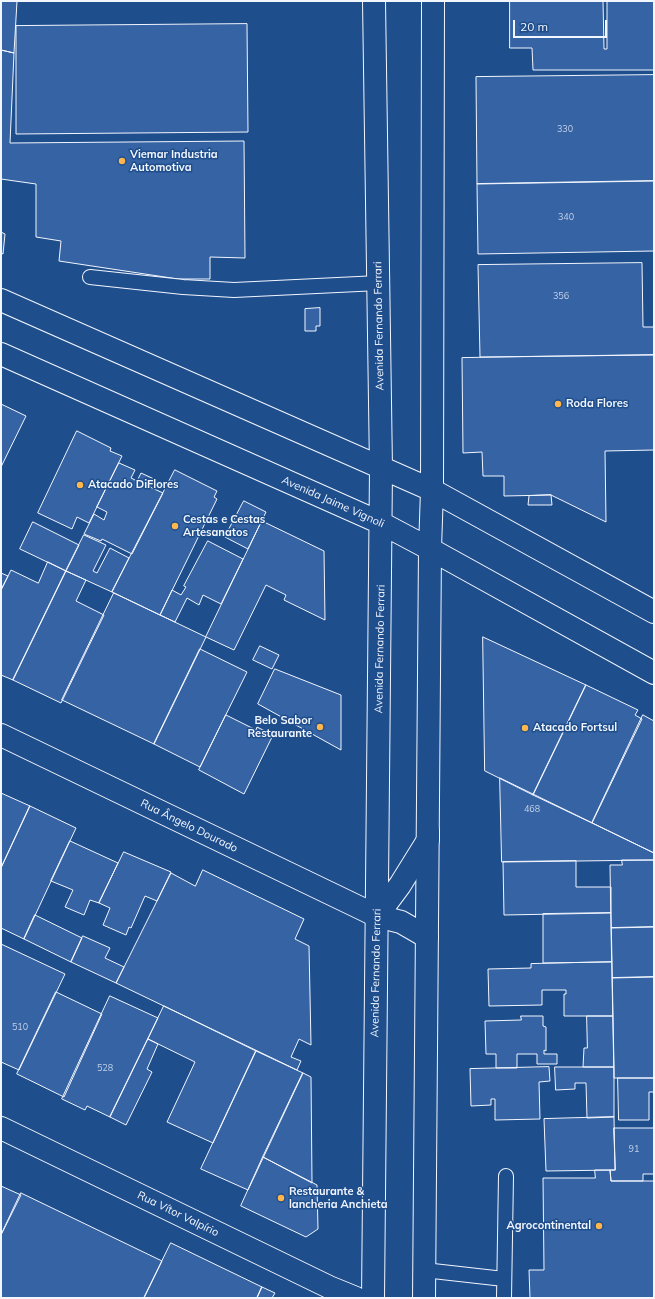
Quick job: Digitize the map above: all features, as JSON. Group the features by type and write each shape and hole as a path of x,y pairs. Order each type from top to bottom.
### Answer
{"street":[{"name":"Avenida Fernando Ferrari","path":"373,1298 381,523 379,283 374,1"},
{"path":"424,1298 430,548 432,490 433,1"},
{"path":"1,300 432,490 654,611"},
{"name":"Avenida Jaime Vignoli","path":"1,354 381,523 430,548 654,673"},
{"name":"Rua Ângelo Dourado","path":"1,735 377,916 401,922 427,937"},
{"path":"377,916 400,885 428,840 428,825"},
{"name":"Rua Vítor Valpírio","path":"1,1128 356,1298"}],"lane":[{"path":"90,277 183,287 234,290 379,283"},
{"path":"504,1298 506,1176"},
{"path":"424,1270 504,1279"}],"building":[{"path":"1,1 17,1 14,53 1,50"},
{"path":"510,1 603,1 604,49 607,49 607,1 654,1 654,70 533,70 532,48 510,48"},
{"path":"247,24 248,132 16,134 16,26"},
{"name":"Viemar Industria Automotiva","path":"1,50 14,53 10,143 244,141 245,258 210,257 210,279 178,279 59,261 61,241 36,237 36,184 1,179"},
{"path":"654,75 654,181 477,184 476,77"},
{"path":"654,181 654,251 478,254 477,184"},
{"path":"1,232 5,234 3,254 1,253"},
{"path":"642,263 643,327 654,327 654,355 480,357 478,265"},
{"path":"320,308 320,326 316,326 316,331 305,331 305,309"},
{"name":"Roda Flores","path":"654,355 654,450 605,451 606,522 551,495 504,496 504,476 483,476 482,452 463,453 462,358"},
{"path":"1,404 26,416 1,467"},
{"name":"Atacado DiFlores","path":"77,431 111,448 110,451 122,456 89,523 77,517 72,529 38,513"},
{"path":"119,463 135,470 131,478 137,481 141,473 154,479 150,487 163,493 132,554 102,539 101,541 84,534 94,514 104,520 107,512 97,507"},
{"name":"Cestas e Cestas Artesanatos","path":"175,470 217,491 214,497 217,499 160,615 112,592"},
{"path":"551,495 552,505 528,505 529,496"},
{"path":"244,501 266,512 248,549 225,537"},
{"path":"262,521 324,551 325,620 284,600 286,595 266,585 234,650 206,637"},
{"path":"33,522 79,545 66,571 20,549"},
{"path":"84,535 106,545 93,571 97,573 110,548 129,558 112,592 66,571"},
{"path":"208,541 243,559 221,604 203,595 199,605 187,598 175,622 160,615 172,590 181,595 186,587 184,586"},
{"path":"48,562 66,571 13,680 1,675 1,590 11,570 38,583"},
{"path":"66,571 86,580 76,601 104,615 61,703 13,680"},
{"path":"1,573 8,576 1,590"},
{"path":"114,593 206,637 154,744 62,700"},
{"name":"Atacado Fortsul","path":"483,637 586,685 533,795 485,771"},
{"path":"260,646 279,655 272,669 253,660"},
{"path":"200,649 247,672 200,767 154,744"},
{"name":"Belo Sabor Restaurante","path":"275,669 341,695 341,750 258,704"},
{"path":"586,685 638,710 635,715 642,719 592,823 533,795"},
{"path":"226,715 256,730 257,727 273,735 244,794 199,770"},
{"path":"643,715 654,721 654,853 592,823"},
{"path":"500,778 654,853 654,860 502,862"},
{"path":"1,793 30,806 1,868"},
{"path":"30,806 76,828 24,939 1,928 1,868"},
{"path":"70,841 118,863 99,903 90,900 84,915 65,907 73,890 51,881"},
{"path":"124,852 171,872 157,901 145,896 131,928 129,927 126,935 103,925 110,908 99,903"},
{"path":"622,860 654,860 654,927 611,928 610,865 622,865"},
{"path":"576,861 576,887 611,887 611,913 504,915 503,862"},
{"path":"203,870 304,919 295,939 309,946 311,1045 299,1039 291,1057 301,1061 297,1070 116,983 171,873 195,886"},
{"path":"611,913 612,962 543,963 543,914"},
{"path":"35,915 82,938 71,962 24,939"},
{"path":"654,927 654,977 612,978 611,928"},
{"path":"83,936 110,948 105,958 124,967 116,983 71,962"},
{"path":"1,944 65,974 19,1070 1,1062"},
{"path":"612,962 613,1016 564,1016 564,994 566,994 566,990 542,990 542,1005 489,1006 488,969 531,968 531,964"},
{"path":"654,977 654,1078 614,1078 612,978"},
{"path":"56,992 102,1014 64,1097 17,1074"},
{"path":"110,996 158,1018 110,1117 87,1106 85,1110 62,1099"},
{"path":"164,1006 256,1051 213,1143 167,1122 195,1062 148,1039"},
{"path":"521,1016 543,1016 543,1026 546,1027 546,1051 544,1050 544,1054 557,1054 557,1064 537,1064 537,1054 517,1054 517,1068 496,1068 496,1054 486,1054 485,1021 521,1020"},
{"path":"587,1016 613,1016 614,1067 583,1067 584,1048 587,1048"},
{"path":"148,1039 158,1044 147,1069 152,1072 126,1125 110,1117"},
{"path":"256,1051 303,1073 248,1190 201,1169"},
{"path":"549,1067 550,1081 539,1082 540,1119 495,1120 495,1099 491,1099 491,1105 471,1106 470,1069"},
{"path":"555,1067 614,1067 614,1117 587,1118 586,1083 575,1083 575,1089 556,1090"},
{"path":"303,1073 311,1077 312,1183 263,1157"},
{"path":"618,1078 654,1078 654,1092 649,1092 649,1120 619,1120"},
{"path":"614,1117 615,1170 546,1171 544,1119"},
{"path":"614,1128 654,1128 654,1174 643,1174 643,1181 611,1181 610,1170 615,1170"},
{"name":"Restaurante & lancheria Anchieta","path":"263,1157 317,1185 318,1229 306,1237 241,1206"},
{"name":"Agrocontinental","path":"595,1170 610,1170 611,1181 654,1181 654,1298 530,1298 529,1270 544,1270 543,1178 595,1178"},
{"path":"1,1186 21,1195 1,1235"},
{"path":"21,1193 162,1261 144,1298 1,1298 1,1235"},
{"path":"171,1243 262,1287 257,1298 144,1298"},
{"path":"262,1287 275,1293 272,1298 257,1298"}],"place":[{"name":"Viemar Industria Automotiva","path":"122,161"},
{"name":"Roda Flores","path":"558,404"},
{"name":"Atacado DiFlores","path":"80,485"},
{"name":"Cestas e Cestas Artesanatos","path":"175,526"},
{"name":"Belo Sabor Restaurante","path":"320,727"},
{"name":"Atacado Fortsul","path":"525,728"},
{"name":"Restaurante & lancheria Anchieta","path":"281,1198"},
{"name":"Agrocontinental","path":"599,1226"}]}
